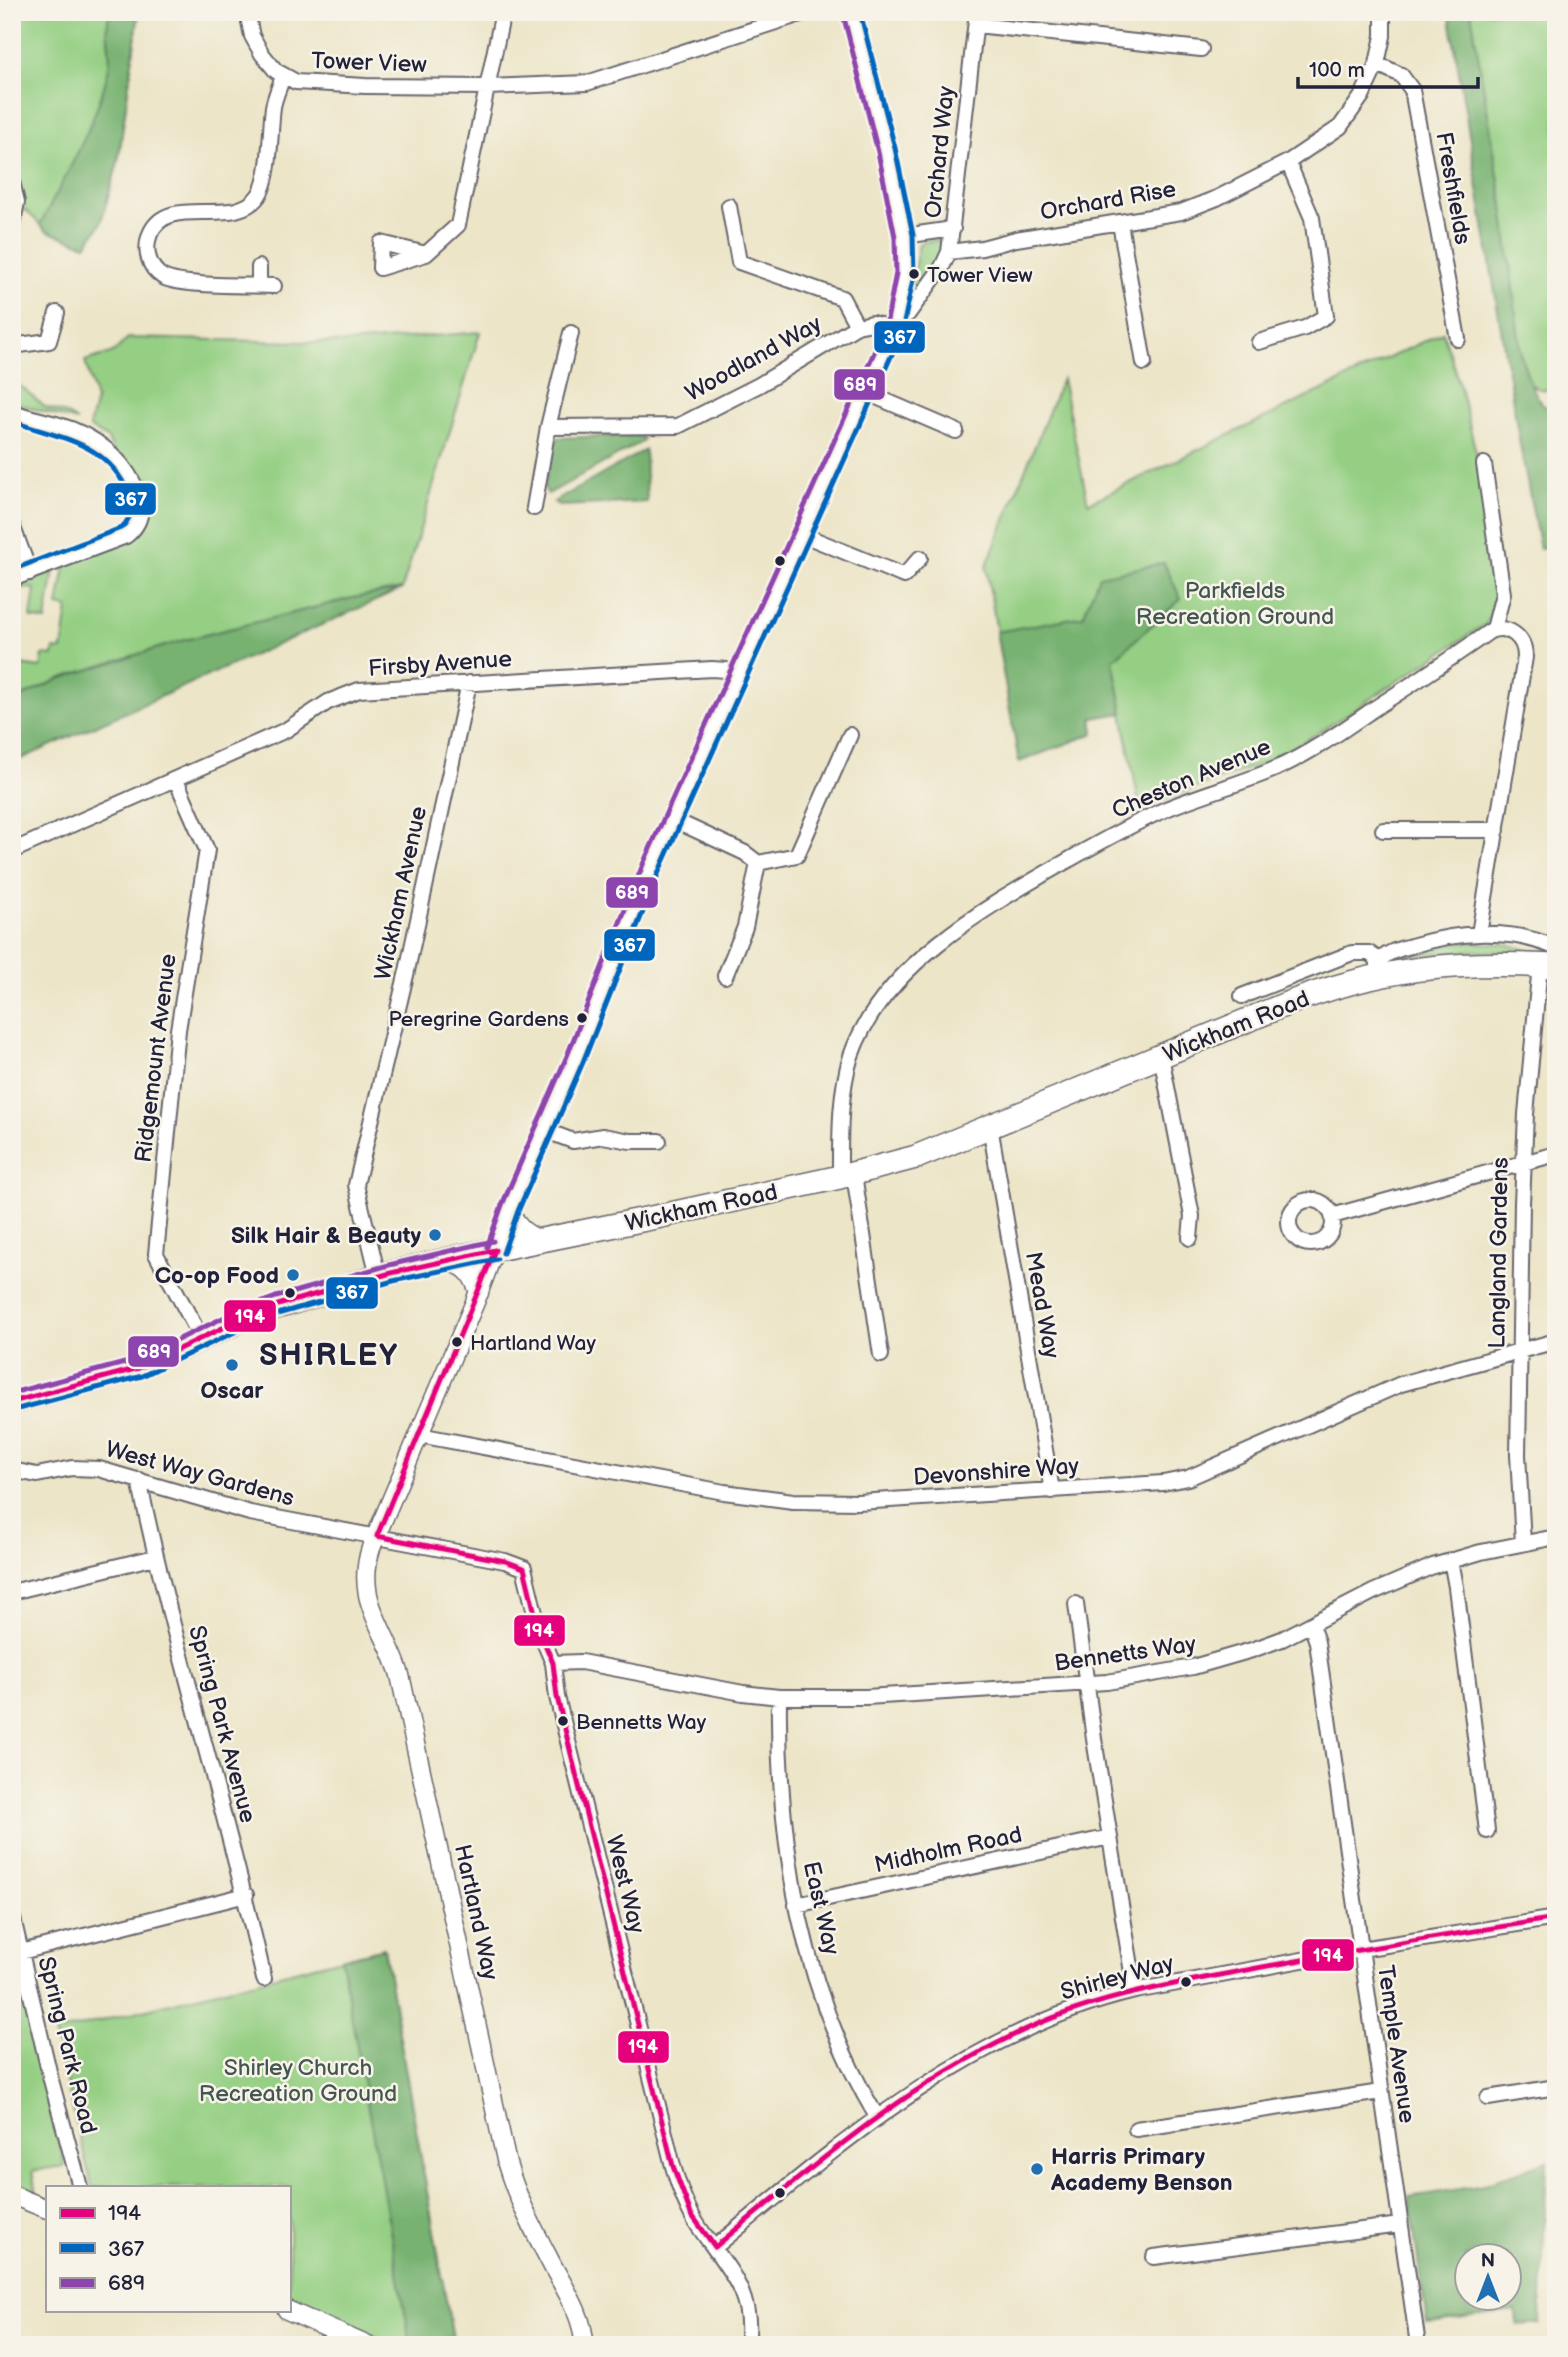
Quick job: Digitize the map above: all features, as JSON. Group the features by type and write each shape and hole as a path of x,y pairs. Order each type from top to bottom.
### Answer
{"highway":[{"name":"Wickham Road","path":"12,1402 127,1372 268,1309 377,1276 847,1175 916,1157 1379,967 1461,964 1548,966"}],"street":[{"name":"Tower View","path":"247,12 258,49 271,66 296,82 489,87 587,83 807,12"},
{"path":"426,254 458,225 503,12"},
{"name":"Hartland Way","path":"583,2345 583,2334 574,2309 515,2189 400,1675 368,1600 365,1569 479,1293 510,1208 580,1047 672,819 896,322 905,274 904,236 891,163 851,12"},
{"name":"Orchard Rise","path":"949,252 1181,212 1217,198 1288,162 1340,127 1362,96 1377,64 1383,36 1383,12"},
{"path":"977,18 1201,49"},
{"name":"Orchard Way","path":"896,322 908,314 949,252 977,18"},
{"name":"Freshfields","path":"1377,64 1401,75 1412,90 1458,339"},
{"path":"259,267 266,286 184,282 163,277 152,265 148,242 156,225 175,214 239,209 258,198 266,179 274,104 283,76"},
{"path":"1259,342 1305,328 1326,316 1312,218 1288,162"},
{"path":"12,182 17,207 12,227"},
{"path":"729,206 739,262 842,298 857,326"},
{"path":"1120,223 1144,363"},
{"path":"904,236 953,229"},
{"path":"12,346 49,341 57,313"},
{"name":"Woodland Way","path":"548,427 678,426 759,385 857,326 896,322"},
{"path":"534,508 548,427 571,333"},
{"path":"865,392 956,431"},
{"path":"12,411 70,429 102,446 127,472 141,506 139,521 126,536 12,579"},
{"path":"1479,934 1525,652 1516,634 1505,629 1494,629 1503,594 1484,464"},
{"path":"12,525 30,572"},
{"path":"802,534 904,576 920,558"},
{"name":"Cheston Avenue","path":"881,1355 847,1175 843,1098 856,1045 873,1013 886,996 912,966 938,943 1004,897 1139,821 1275,769 1310,750 1494,629"},
{"name":"Firsby Avenue","path":"12,851 286,730 328,702 359,690 712,669 726,670 737,675"},
{"name":"Wickham Avenue","path":"377,1276 356,1185 407,971 469,683"},
{"path":"672,819 745,853 758,863 797,855 850,735"},
{"name":"Ridgemount Avenue","path":"176,780 207,850 178,1030 156,1254 201,1338"},
{"path":"1383,830 1497,830"},
{"path":"725,976 745,927 758,863"},
{"name":"Wickham Road","path":"1242,996 1352,953 1369,953 1379,967 1403,948 1448,936 1479,934 1520,938 1544,942 1556,948"},
{"name":"Langland Gardens","path":"1523,1543 1518,1455 1523,1164 1548,966"},
{"path":"1161,1056 1192,1216 1190,1238"},
{"name":"Mead Way","path":"990,1126 1052,1491"},
{"path":"544,1130 573,1141 603,1136 630,1141 659,1141"},
{"path":"1332,1216 1556,1154"},
{"path":"510,1208 519,1228 540,1240"},
{"path":"443,1261 462,1265 470,1271 479,1293"},
{"name":"Devonshire Way","path":"419,1435 724,1492 793,1501 858,1502 1180,1481 1401,1384 1556,1340"},
{"name":"West Way Gardens","path":"12,1470 37,1475 89,1467 250,1513 377,1536"},
{"name":"Spring Park Avenue","path":"139,1480 155,1557 246,1895 264,1979"},
{"name":"West Way","path":"377,1536 520,1565 526,1573 540,1630 553,1663 556,1698 673,2166 691,2214 715,2247 743,2294 748,2314 747,2345"},
{"name":"Bennetts Way","path":"553,1663 574,1661 743,1693 779,1697 866,1697 1086,1685 1163,1674 1252,1650 1311,1625 1384,1587 1451,1560 1556,1537"},
{"path":"12,1592 155,1557"},
{"path":"1451,1560 1455,1574 1487,1830"},
{"path":"1076,1604 1086,1685 1135,1991"},
{"name":"Temple Avenue","path":"1311,1625 1316,1638 1418,2345"},
{"name":"East Way","path":"779,1697 782,1814 796,1905 831,2022 877,2117"},
{"name":"Midholm Road","path":"796,1905 1110,1837"},
{"path":"21,1952 246,1895"},
{"name":"Spring Park Road","path":"12,1914 51,2080 80,2186"},
{"name":"Shirley Way","path":"715,2247 877,2117 945,2071 986,2048 1057,2016 1100,2000 1135,1991 1556,1918"},
{"path":"1488,2098 1556,2087"},
{"path":"1136,2129 1381,2092"},
{"path":"12,2195 46,2209"},
{"path":"1154,2257 1400,2225"},
{"path":"290,2311 366,2345"}],"green space":[{"path":"12,12 139,12 118,162 100,225 86,245 46,231 27,211 21,209 18,185 12,171"},
{"path":"110,12 139,12 118,162 100,225 86,245 46,231 40,225 98,106 109,66 107,25"},
{"path":"1449,12 1471,12 1503,206 1521,356 1530,383 1541,403 1556,416 1556,546 1540,549 1520,445"},
{"path":"1471,12 1556,12 1556,391 1539,389 1530,383 1521,356 1503,206"},
{"path":"938,240 945,245 942,252 908,299 919,244"},
{"path":"480,332 402,589 353,598 181,641 62,678 12,701 12,664 41,668 43,655 53,656 54,649 62,650 68,608 58,606 65,566 143,524 108,439 89,427 96,400 85,361 114,352 128,338 348,343"},
{"name":"Parkfields Recreation Ground","path":"1443,332 1479,465 1497,593 1487,623 1318,733 1269,761 1140,809 1122,713 1092,718 1094,733 1019,762 986,567 1062,379 1088,503"},
{"path":"12,379 45,407 77,421 14,401"},
{"path":"641,435 643,441 548,494 544,488 554,438"},
{"path":"645,450 647,502 560,506 554,502"},
{"path":"1164,563 1181,599 1113,660 1123,713 1092,718 1094,733 1019,762 996,632 1083,616 1099,576"},
{"path":"54,570 46,621 31,618 35,589 17,587 12,600 12,585"},
{"path":"402,589 12,763 12,701 62,678 181,641 353,598"},
{"path":"1461,942 1503,944 1548,953 1470,951 1406,956"},
{"name":"Shirley Church Recreation Ground","path":"384,1948 454,2345 396,2345 290,2299 290,2186 92,2186 54,2033"},
{"path":"384,1948 454,2345 411,2345 341,1959"},
{"path":"12,1958 65,2166 32,2171 37,2192 12,2181"},
{"path":"1547,2161 1540,2323 1518,2325 1515,2312 1522,2312 1522,2242 1452,2242 1452,2312 1508,2312 1427,2323 1409,2197 1479,2186"}],"transit line":[{"name":"367","path":"503,1253 660,869 902,332 914,275 913,235 895,148 860,12"},
{"name":"689","path":"487,1247 644,862 886,326 896,273 895,237 878,152 843,14"},
{"name":"367","path":"12,421 80,444 108,462 129,494 132,508 128,520 121,528 12,570"},
{"name":"689","path":"12,1393 136,1360 231,1314 276,1297 389,1265 493,1241"},
{"name":"194","path":"12,1402 139,1368 235,1322 278,1305 391,1273 495,1250"},
{"name":"194","path":"377,1536 495,1250"},
{"name":"367","path":"14,1410 142,1376 281,1313 393,1281 497,1259"},
{"name":"194","path":"377,1536 505,1561 524,1568 539,1630 553,1663 557,1697 673,2166 691,2214 715,2247"},
{"name":"194","path":"715,2247 823,2159 898,2103 976,2054 1046,2021 1103,2001 1192,1980 1556,1918"}],"place":[{"name":"Tower View","path":"914,274"},
{"name":"Peregrine Gardens","path":"582,1018"},
{"name":"Silk Hair & Beauty","path":"435,1235"},
{"name":"Co-op Food","path":"293,1275"},
{"name":"Hartland Way","path":"457,1342"},
{"name":"Oscar","path":"232,1365"},
{"name":"Bennetts Way","path":"563,1721"},
{"name":"Harris Primary Academy Benson","path":"1037,2169"}],"district":[{"name":"SHIRLEY","path":"329,1355"}]}
